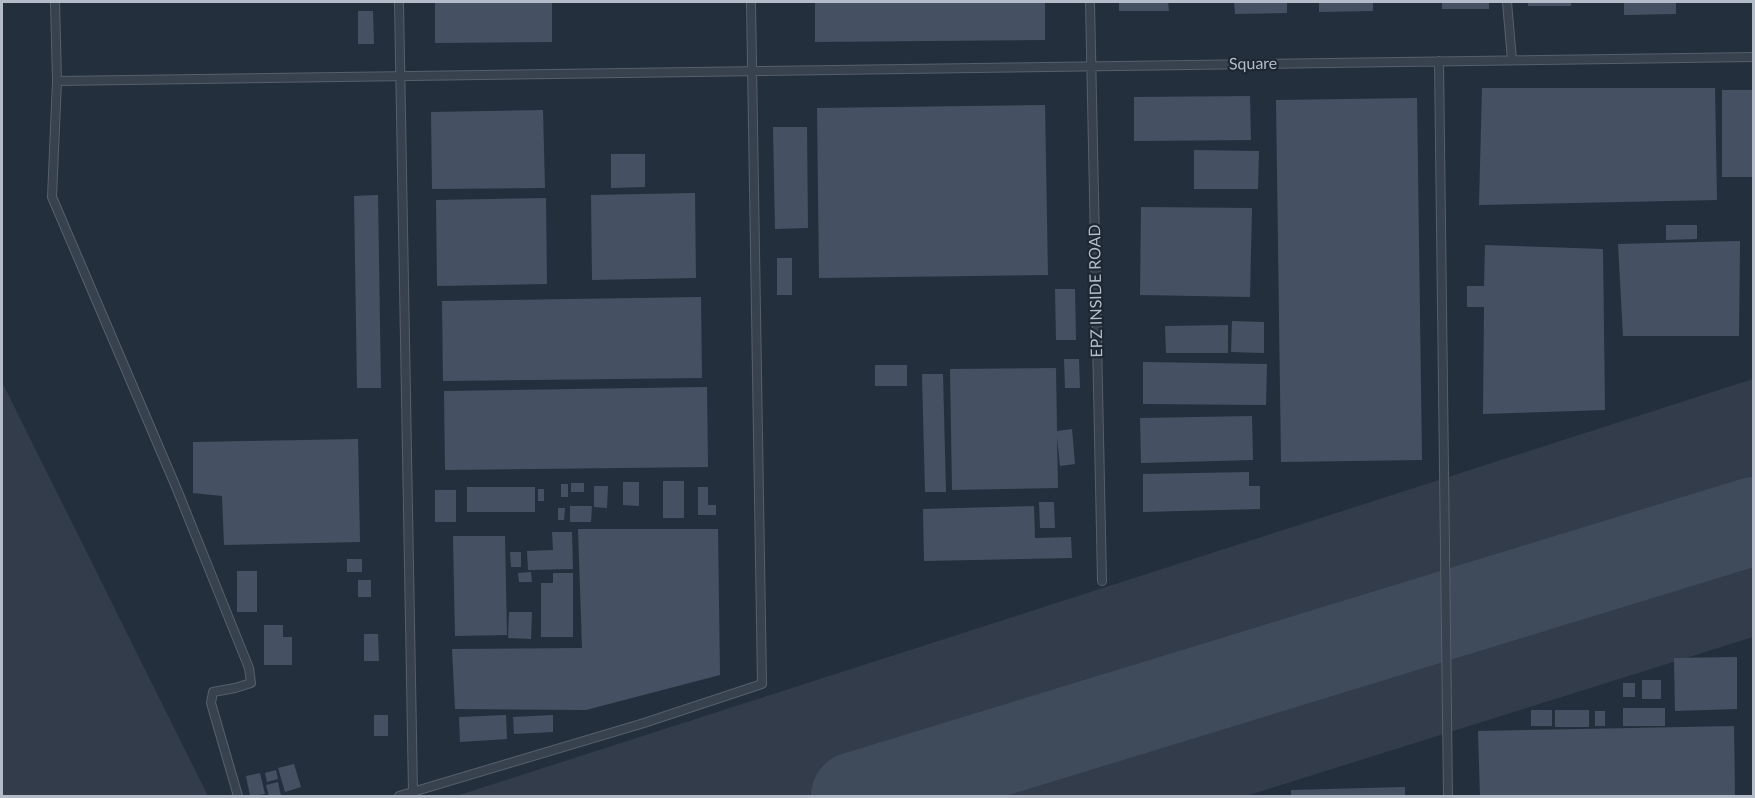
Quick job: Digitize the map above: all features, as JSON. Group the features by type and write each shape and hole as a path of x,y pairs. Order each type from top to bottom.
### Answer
{"lane":[{"path":"55,2 57,81 52,197 176,487 249,668 251,683 213,692 211,703 238,796"},
{"path":"399,2 413,792"},
{"path":"399,796 644,723 762,684 751,2"},
{"name":"EPZ INSIDE ROAD","path":"1090,2 1102,581"},
{"path":"1507,2 1512,60"},
{"name":"Square","path":"57,81 1754,57"},
{"path":"1439,61 1448,796"}],"shaded area":[{"path":"1753,379 1753,637 1246,796 456,796"},
{"path":"2,382 208,796 2,796"}],"building":[{"path":"435,2 552,2 552,42 435,43"},
{"path":"1045,2 1045,40 815,42 815,3"},
{"path":"1119,2 1168,2 1169,11 1119,11"},
{"path":"1234,2 1287,2 1287,13 1235,14"},
{"path":"1319,2 1373,2 1373,11 1319,12"},
{"path":"1442,2 1489,2 1489,9 1442,9"},
{"path":"1528,2 1571,2 1571,6 1528,6"},
{"path":"1624,2 1676,2 1676,14 1624,15"},
{"path":"358,11 373,11 374,44 358,44"},
{"path":"1482,88 1715,88 1717,200 1479,205"},
{"path":"1722,90 1754,90 1754,177 1722,177"},
{"path":"1250,96 1251,140 1134,141 1134,97"},
{"path":"1417,98 1422,460 1281,462 1276,100"},
{"path":"1045,105 1048,275 819,278 817,108"},
{"path":"543,110 545,188 432,189 431,112"},
{"path":"773,127 807,127 808,228 775,229"},
{"path":"1194,150 1259,151 1258,189 1194,189"},
{"path":"611,154 645,154 645,187 611,188"},
{"path":"695,193 696,278 592,280 591,195"},
{"path":"378,195 381,388 357,388 354,196"},
{"path":"546,198 547,284 437,286 436,200"},
{"path":"1141,207 1252,208 1250,297 1140,295"},
{"path":"1666,225 1697,225 1697,239 1666,240"},
{"path":"1740,241 1739,336 1623,336 1618,244"},
{"path":"1485,245 1603,249 1605,410 1483,414 1484,307 1467,307 1467,286 1484,286"},
{"path":"777,258 792,258 792,295 777,295"},
{"path":"1055,289 1075,289 1076,340 1056,340"},
{"path":"701,297 702,378 443,381 442,301"},
{"path":"1232,321 1264,322 1264,353 1231,352"},
{"path":"1228,325 1228,353 1166,353 1165,326"},
{"path":"1064,359 1079,359 1080,388 1065,388"},
{"path":"1143,362 1267,364 1266,405 1143,404"},
{"path":"875,365 907,365 907,386 875,386"},
{"path":"1056,368 1057,431 1072,429 1075,464 1060,466 1057,437 1058,488 952,490 950,369"},
{"path":"922,374 943,374 946,492 925,492"},
{"path":"707,387 708,467 445,470 444,391"},
{"path":"1252,416 1253,460 1141,463 1140,418"},
{"path":"358,439 360,542 224,545 222,496 193,493 193,442"},
{"path":"1249,472 1249,486 1260,486 1260,509 1143,512 1143,474"},
{"path":"663,481 684,481 684,518 663,518"},
{"path":"623,482 639,482 639,506 623,505"},
{"path":"571,483 584,483 584,492 571,492"},
{"path":"561,484 568,484 568,497 561,497"},
{"path":"594,486 608,486 607,508 594,507"},
{"path":"467,487 535,487 535,512 467,512"},
{"path":"698,487 708,487 708,505 716,505 716,515 698,515"},
{"path":"538,489 544,489 544,501 538,501"},
{"path":"435,490 456,490 456,522 435,522"},
{"path":"1039,502 1054,502 1055,528 1040,528"},
{"path":"570,506 592,506 591,522 570,522"},
{"path":"1034,506 1035,538 1071,537 1072,558 924,561 923,509"},
{"path":"558,508 565,508 564,520 558,520"},
{"path":"578,529 718,529 720,675 586,710 455,709 452,649 582,648"},
{"path":"552,532 572,532 573,569 528,570 527,551 553,550"},
{"path":"453,536 505,536 507,635 455,636"},
{"path":"510,552 521,552 521,567 511,567"},
{"path":"347,559 362,559 362,572 347,572"},
{"path":"237,571 257,571 257,612 237,612"},
{"path":"531,572 532,582 519,582 518,573"},
{"path":"553,573 573,573 573,637 541,637 541,583 553,583"},
{"path":"358,580 371,580 371,597 358,597"},
{"path":"509,612 532,612 531,639 508,638"},
{"path":"264,625 283,625 283,637 292,637 292,665 264,665"},
{"path":"364,634 378,634 379,661 364,661"},
{"path":"1737,657 1737,709 1675,711 1674,658"},
{"path":"1642,680 1661,680 1661,699 1642,699"},
{"path":"1623,683 1635,683 1635,697 1623,697"},
{"path":"1623,708 1665,708 1665,726 1623,726"},
{"path":"1531,710 1552,710 1552,726 1531,726"},
{"path":"1555,710 1589,710 1589,727 1555,727"},
{"path":"1595,711 1605,711 1605,726 1595,726"},
{"path":"374,715 388,715 388,736 374,736"},
{"path":"506,715 507,739 460,742 459,717"},
{"path":"553,715 553,732 514,734 513,717"},
{"path":"1734,726 1735,796 1480,796 1478,731"},
{"path":"294,764 301,787 285,792 278,768"},
{"path":"276,770 278,779 267,782 265,773"},
{"path":"260,773 265,794 250,796 246,776"},
{"path":"278,782 281,796 269,796 266,785"},
{"path":"1405,787 1405,796 1291,796 1291,790"}],"runway":[{"path":"855,796 1754,521"}]}
